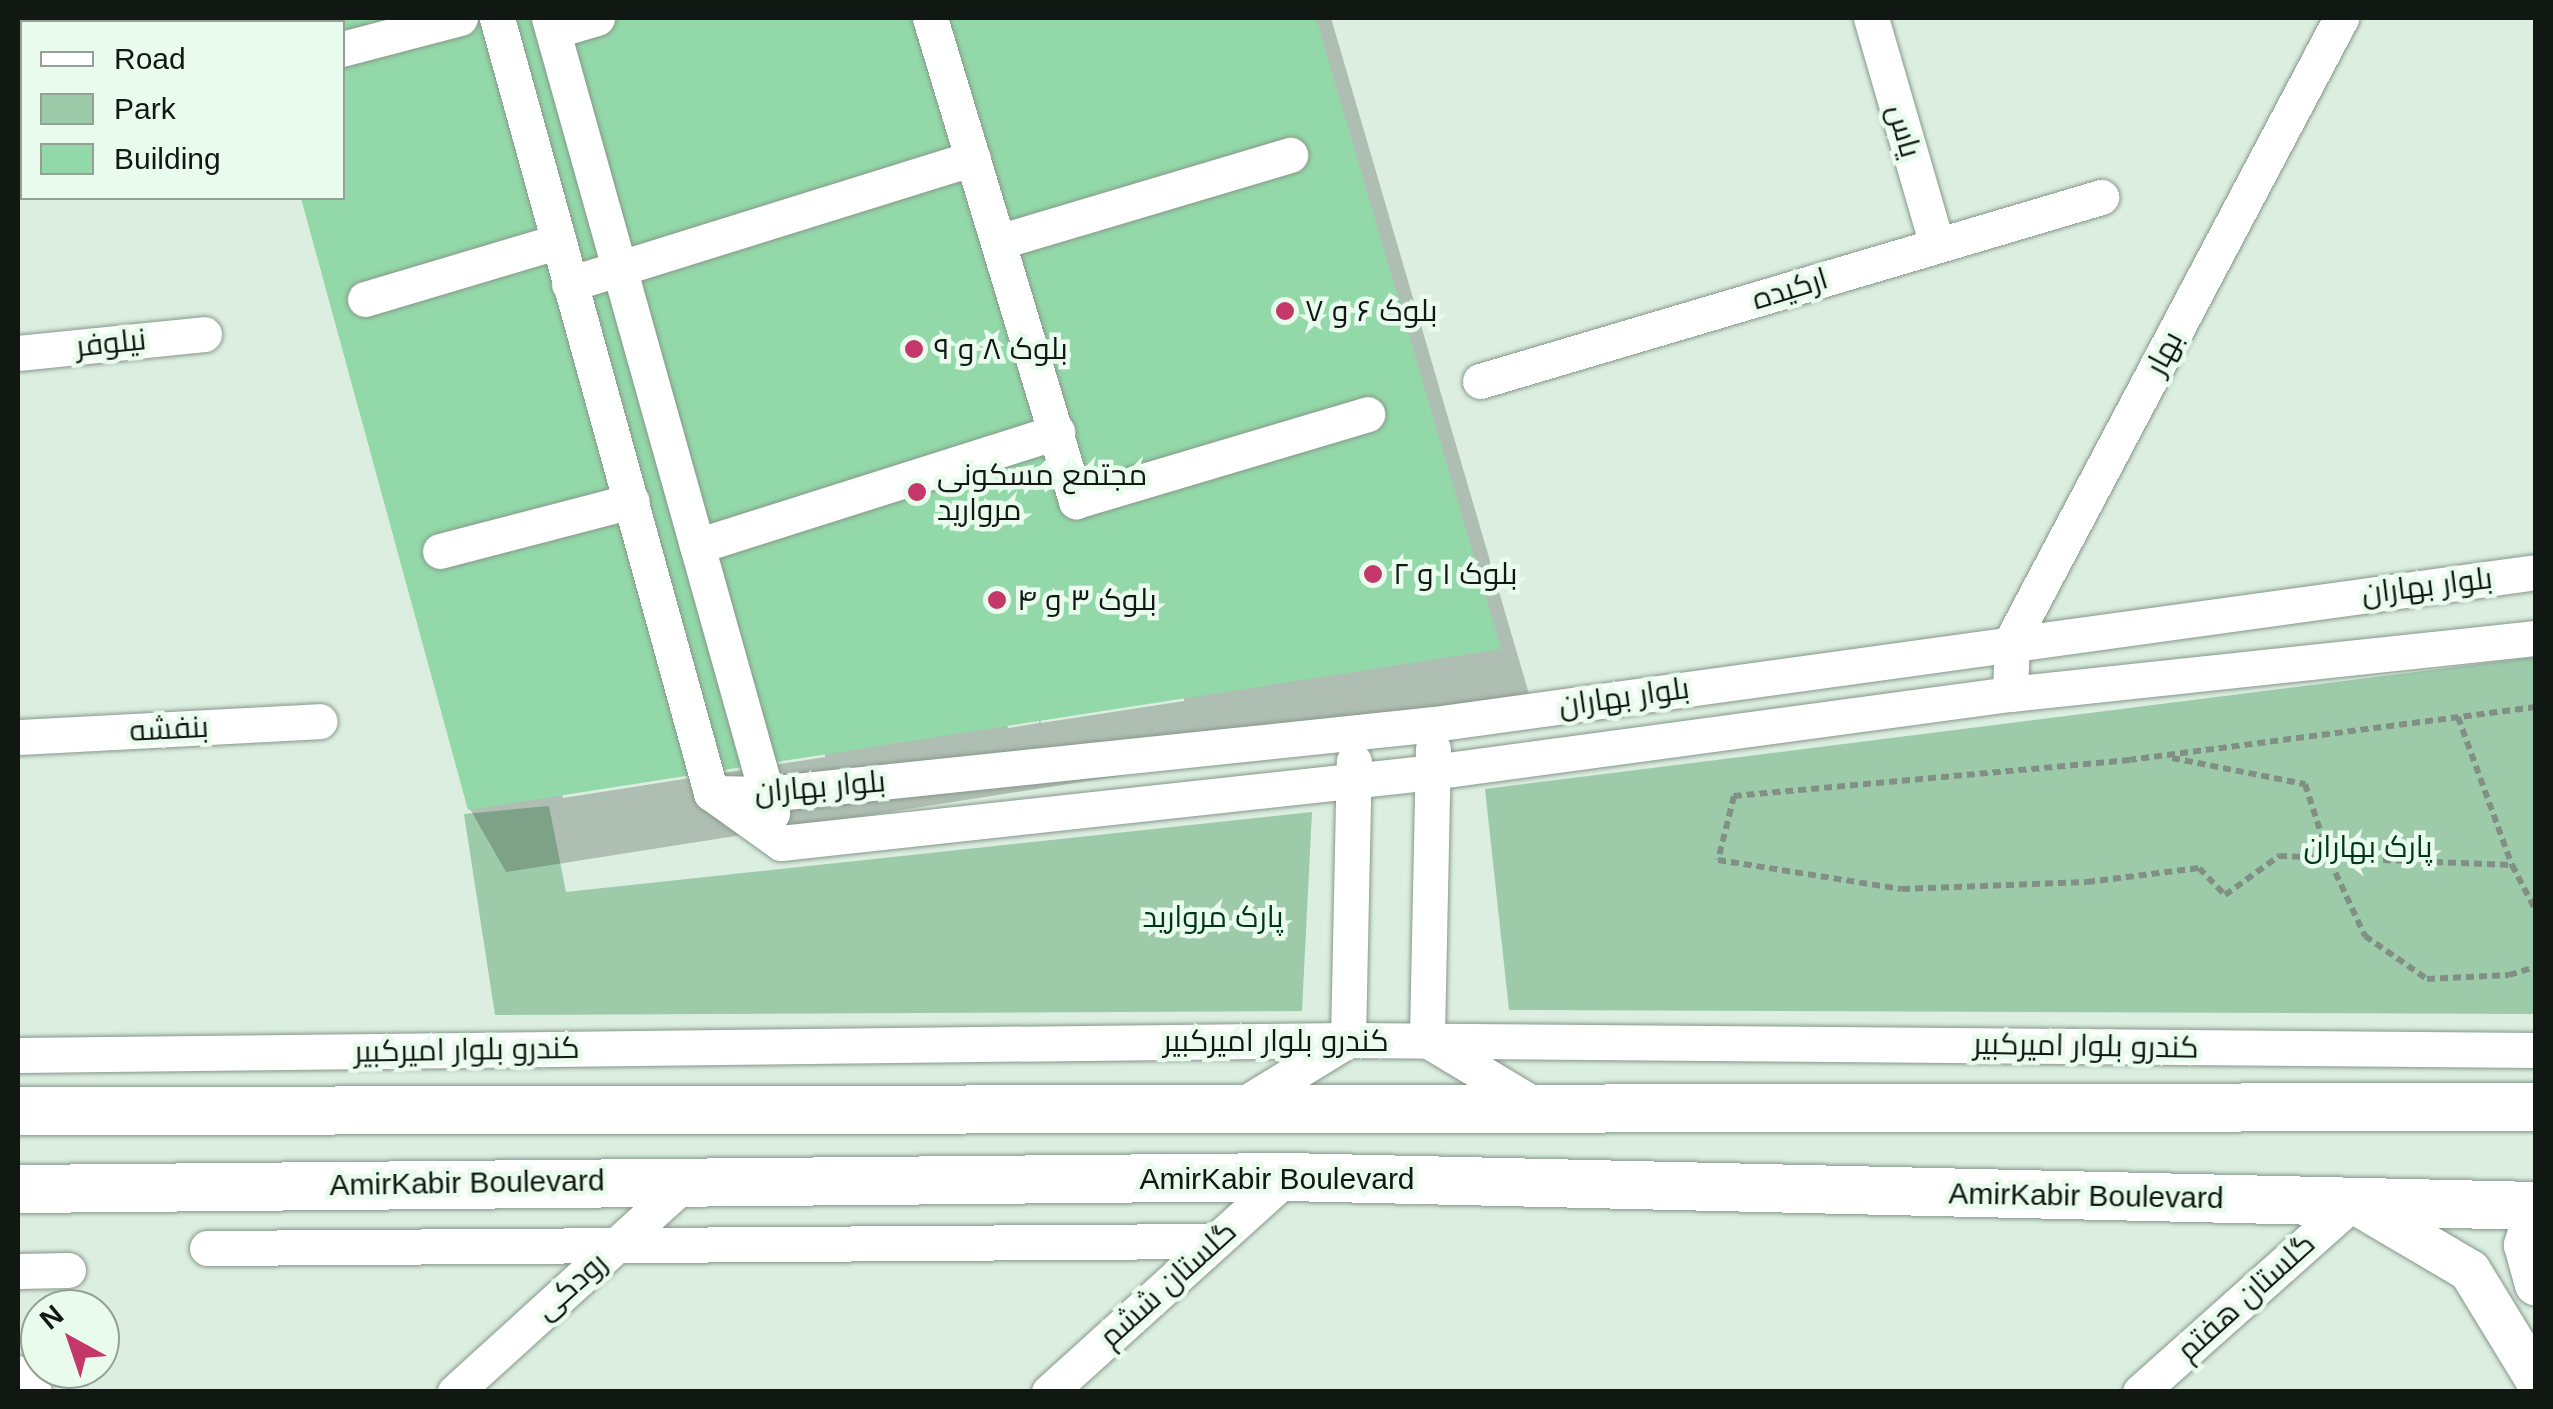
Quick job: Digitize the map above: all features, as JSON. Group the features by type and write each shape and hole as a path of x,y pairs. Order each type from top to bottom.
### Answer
{"main road":[{"path":"18,1110 1242,1105 2536,1107"},
{"name":"AmirKabir Boulevard","path":"18,1189 1287,1177 2536,1209"}],"street":[{"path":"345,48 460,18"},
{"path":"497,18 711,793 780,843"},
{"path":"596,18 551,24 780,843"},
{"path":"930,18 1076,501 1366,414"},
{"name":"یاس","path":"1871,18 1937,245"},
{"name":"بهار","path":"2010,694 2012,640 2341,18"},
{"path":"998,242 1290,155"},
{"path":"570,284 973,158"},
{"name":"ارکیده","path":"1480,381 2100,196"},
{"path":"365,299 559,241"},
{"name":"نیلوفر","path":"18,353 204,334"},
{"path":"697,546 1056,432"},
{"path":"440,551 632,500"},
{"name":"بلوار بهاران","path":"711,793 767,794 1434,724 2012,640 2536,572"},
{"name":"بلوار بهاران","path":"780,843 1352,782 2010,694 2536,638"},
{"name":"بنفشه","path":"18,737 320,721"},
{"path":"1434,724 1428,1040 1537,1106"},
{"path":"1242,1105 1348,1040 1356,733"},
{"name":"کندرو بلوار امیرکبیر","path":"18,1055 1348,1040 2536,1050"},
{"name":"گلستان ششم","path":"1048,1392 1287,1177"},
{"name":"رودکی","path":"455,1392 688,1180"},
{"path":"2353,1202 2470,1271 2536,1379"},
{"name":"گلستان هفتم","path":"2140,1392 2353,1202"},
{"path":"2536,1209 2525,1245 2536,1285"},
{"path":"207,1248 1216,1241"},
{"path":"18,1271 68,1270"},
{"path":"18,1373 34,1392"}],"path":[{"path":"2512,864 2330,861 2278,856 2224,895 2199,868 2087,882 1902,889 1718,860 1734,796 2160,756 2536,707"},
{"path":"2458,717 2512,864 2536,910"},
{"path":"2160,756 2304,784 2330,861 2365,936 2428,979 2536,967"}],"green space":[{"name":"پارک بهاران","path":"2535,657 2535,1014 1509,1010 1485,789"},
{"name":"پارک مروارید","path":"549,806 566,892 1312,812 1302,1011 495,1015 464,814"}],"building":[{"name":"مجتمع مسکونی مروارید","path":"252,18 1316,18 1501,649 468,810 302,200 345,200 345,20"}],"place":[{"name":"بلوک ۶ و ۷","path":"1285,311"},
{"name":"بلوک ۸ و ۹","path":"914,349"},
{"name":"مجتمع مسکونی مروارید","path":"917,492"},
{"name":"بلوک ۱ و ۲","path":"1373,574"},
{"name":"بلوک ۳ و ۴","path":"997,600"}]}
